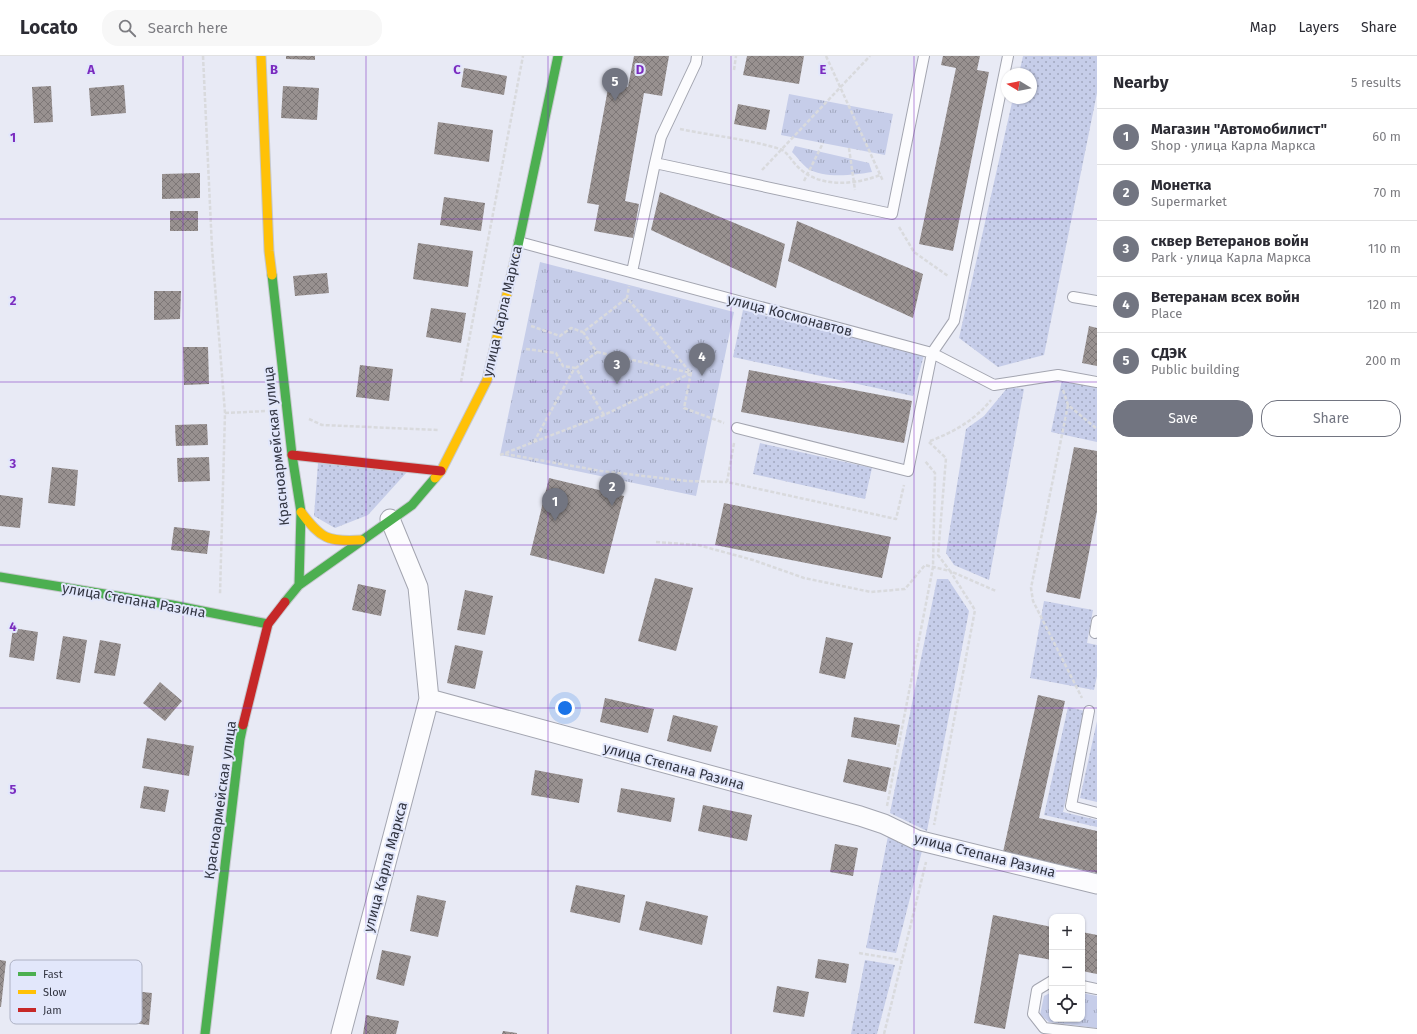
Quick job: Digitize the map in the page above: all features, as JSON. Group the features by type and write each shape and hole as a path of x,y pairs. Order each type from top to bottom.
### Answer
{"main road":[{"name":"Красноармейская улица","path":"205,1034 240,739 268,624 299,585 300,512 292,455 269,251 262,56"},
{"name":"улица Карла Маркса","path":"299,585 390,519 412,505 441,471 487,380 519,242 558,56"},
{"path":"292,455 441,471"},
{"path":"300,512 317,534 336,542 361,540"},
{"name":"улица Степана Разина","path":"0,577 219,614 268,624"}],"street":[{"path":"390,519 418,587 429,699"},
{"name":"улица Степана Разина","path":"429,699 884,824 917,840 1097,884"},
{"name":"улица Карла Маркса","path":"341,1034 429,699"}],"lane":[{"path":"632,272 661,137 696,63 697,56"},
{"path":"655,163 892,214 924,56"},
{"path":"737,428 908,471 932,353 954,321 1008,56"},
{"name":"улица Космонавтов","path":"519,242 932,353 994,385 1058,375 1097,382"},
{"path":"1073,296 1097,301"},
{"path":"1095,632 1097,621"},
{"path":"1089,710 1071,806 1097,813"},
{"path":"1049,983 1037,990 1033,1014 1044,1028 1097,1034"},
{"path":"1085,987 1097,989"}],"path":[{"path":"203,56 212,248 225,412 219,614"},
{"path":"461,383 523,56"},
{"path":"734,70 736,56"},
{"path":"749,184 870,56"},
{"path":"666,126 782,149 806,175 829,182 854,183 866,181 880,175"},
{"path":"797,194 823,143"},
{"path":"849,148 857,206"},
{"path":"583,332 628,298 632,272"},
{"path":"628,298 690,373 684,408 737,428 727,482"},
{"path":"531,326 560,336 571,328 583,332 596,352 690,373"},
{"path":"526,349 556,353 563,366 575,368 604,415"},
{"path":"534,442 575,368 596,352"},
{"path":"500,455 604,415 690,373"},
{"path":"1058,375 1068,405 1031,588 1033,601 1089,710"},
{"path":"884,824 933,567 936,473 913,447 951,433 981,413 1004,384"},
{"path":"1068,405 1097,429"},
{"path":"225,412 287,411 322,425 442,430"},
{"path":"884,1034 930,843 976,610 938,555 946,458 916,429"},
{"path":"504,454 601,471 694,482 727,482 896,519 908,471"},
{"path":"656,542 698,545 753,560 804,578 871,592 905,589 925,565 950,571 996,591"},
{"path":"859,953 901,960"}],"green space":[{"path":"1023,56 1097,56 1097,93 1044,355 998,367 959,338 1012,104 1037,104 1037,68 1020,68"},
{"path":"789,94 893,114 885,155 781,135"},
{"path":"795,146 869,163 872,172 839,175 822,174 805,166 792,152"},
{"path":"540,262 734,312 696,496 500,455"},
{"path":"743,310 924,355 913,396 733,357"},
{"path":"1063,375 1097,383 1097,442 1051,432"},
{"path":"1008,387 1024,389 989,580 954,565 946,553 966,429 984,416"},
{"path":"760,443 872,468 865,499 753,474"},
{"path":"318,463 407,472 368,515 335,528 314,516"},
{"path":"937,579 948,579 969,611 927,831 890,813"},
{"path":"1044,601 1093,610 1087,643 1097,645 1097,676 1094,690 1030,678"},
{"path":"1068,707 1085,711 1063,812 1097,820 1097,827 1044,815"},
{"path":"1097,721 1097,802 1080,798"},
{"path":"889,831 923,847 896,953 866,948"},
{"path":"865,960 895,965 877,1034 851,1034"},
{"path":"1049,994 1049,1022 1040,1015 1044,996"},
{"path":"1085,994 1097,996 1097,1028 1049,1022 1085,1022"}],"building":[{"path":"286,56 315,56 315,60 286,59"},
{"path":"634,56 669,56 662,96 644,93 625,201 639,204 633,238 594,231 599,205 587,203 609,83 628,87"},
{"path":"747,56 804,56 799,84 743,75"},
{"path":"943,56 980,56 977,70 989,72 953,251 919,244 956,68 941,65"},
{"path":"464,68 507,76 504,95 461,87"},
{"path":"124,85 126,113 91,116 89,88"},
{"path":"51,86 53,122 34,123 32,87"},
{"path":"283,86 319,88 317,120 281,118"},
{"path":"738,104 770,110 766,130 734,124"},
{"path":"438,122 493,130 489,162 434,154"},
{"path":"200,173 200,198 162,199 162,174"},
{"path":"660,192 785,244 776,288 651,230"},
{"path":"444,197 485,203 481,231 440,225"},
{"path":"170,211 198,211 198,231 170,231"},
{"path":"797,221 923,274 913,318 788,261"},
{"path":"418,243 473,251 468,287 413,279"},
{"path":"327,273 329,293 295,296 293,276"},
{"path":"154,291 181,291 180,319 154,320"},
{"path":"431,308 466,313 461,343 426,337"},
{"path":"1089,326 1097,328 1097,366 1082,363"},
{"path":"183,347 208,347 209,384 184,385"},
{"path":"360,365 393,369 389,401 356,397"},
{"path":"749,370 912,401 904,443 741,412"},
{"path":"207,424 208,445 176,446 175,425"},
{"path":"1074,447 1097,451 1097,511 1080,599 1046,592"},
{"path":"209,457 210,481 178,482 177,458"},
{"path":"52,467 78,470 75,506 48,503"},
{"path":"549,478 624,496 604,574 530,555"},
{"path":"0,495 23,498 20,528 0,526"},
{"path":"724,503 891,537 882,578 715,545"},
{"path":"174,527 210,531 207,554 171,550"},
{"path":"655,578 693,588 676,651 638,641"},
{"path":"358,584 386,590 381,616 352,610"},
{"path":"465,590 493,596 485,635 457,630"},
{"path":"13,628 38,632 34,661 9,657"},
{"path":"63,636 87,640 80,683 56,679"},
{"path":"826,637 853,643 845,679 819,673"},
{"path":"100,640 121,644 115,676 94,673"},
{"path":"455,645 483,651 475,689 447,683"},
{"path":"160,682 182,701 165,721 143,703"},
{"path":"1038,695 1065,701 1039,818 1097,831 1097,873 1003,852"},
{"path":"605,698 654,709 648,733 600,722"},
{"path":"673,715 718,726 711,752 667,741"},
{"path":"854,717 900,725 896,745 851,737"},
{"path":"147,738 194,746 189,776 142,768"},
{"path":"848,759 891,768 886,792 843,782"},
{"path":"535,770 583,779 579,803 531,795"},
{"path":"144,786 169,790 165,812 140,808"},
{"path":"621,788 675,798 671,822 617,812"},
{"path":"703,805 752,815 747,841 698,831"},
{"path":"835,844 858,848 853,876 830,872"},
{"path":"576,885 625,895 620,923 570,912"},
{"path":"417,895 446,901 438,937 410,931"},
{"path":"646,901 708,916 702,945 639,930"},
{"path":"993,915 1049,926 1049,959 1019,954 1005,1029 974,1023"},
{"path":"1085,933 1097,935 1097,974 1085,972"},
{"path":"382,950 411,956 404,986 376,979"},
{"path":"818,959 849,964 846,983 815,978"},
{"path":"0,960 6,961 1,1007 0,1007"},
{"path":"777,986 809,992 804,1017 773,1012"},
{"path":"142,992 152,993 149,1025 140,1024 142,1024"},
{"path":"366,1015 399,1021 396,1034 363,1034"},
{"path":"503,1031 517,1033 517,1034 502,1034"}],"traffic: fast":[{"path":"516,255 558,56"},
{"path":"272,275 292,455 301,512 299,585"},
{"path":"285,602 299,585 412,505 435,478"},
{"path":"0,577 172,605 268,624"},
{"path":"205,1034 240,739 243,725"}],"traffic: slow":[{"path":"261,56 269,251 272,275"},
{"path":"435,478 441,471 487,380 516,255"},
{"path":"301,512 314,528 326,537 341,540 361,540"}],"traffic: jam":[{"path":"292,455 441,471"},
{"path":"243,725 268,624 285,602"}],"place":[{"name":"СДЭК","path":"615,101"},
{"name":"Ветеранам всех войн","path":"702,376"},
{"name":"сквер Ветеранов войн","path":"617,384"},
{"name":"Монетка","path":"612,506"},
{"name":"Магазин \"Автомобилист\"","path":"555,521"}]}
